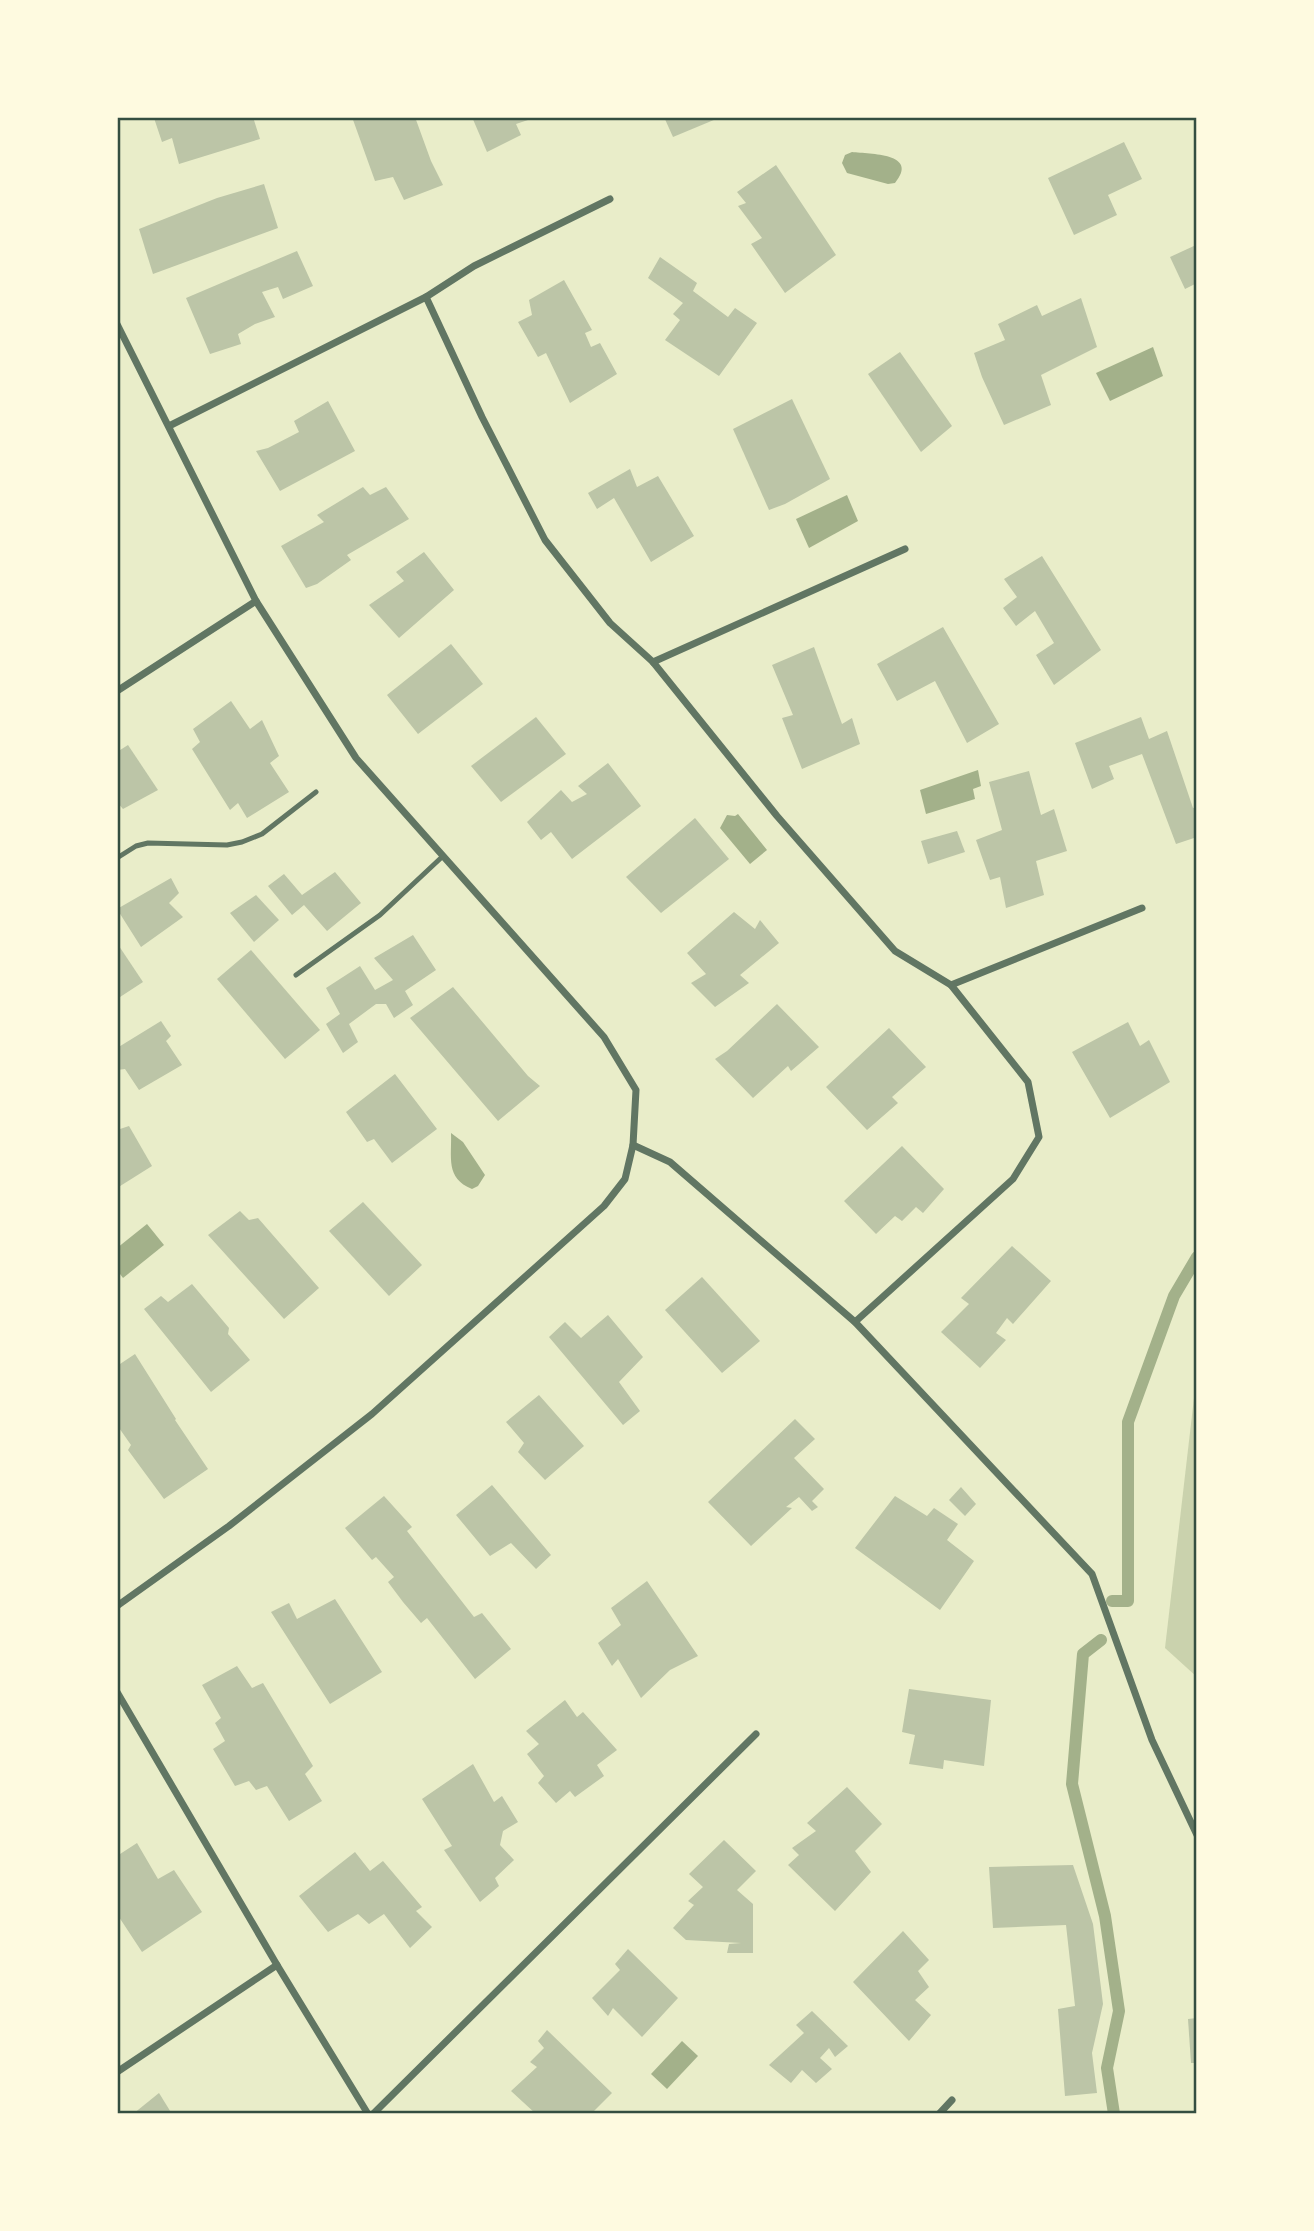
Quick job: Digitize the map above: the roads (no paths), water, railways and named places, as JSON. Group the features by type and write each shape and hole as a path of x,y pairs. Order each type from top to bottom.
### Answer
{"street":[{"path":"169,426 426,297 474,265 610,199"},
{"path":"426,297 482,417 545,540 610,623 653,663 777,816 895,951 951,985 1028,1082 1039,1137 1013,1180 855,1322"},
{"path":"117,324 256,601 356,758 604,1037 636,1090 633,1145 625,1179 604,1206 392,1396 229,1526 117,1606"},
{"path":"653,663 905,549"},
{"path":"117,691 256,601"},
{"path":"951,985 1142,908"},
{"path":"633,1145 670,1162 855,1322 1092,1574 1152,1740 1197,1835"},
{"path":"117,1692 368,2114"},
{"path":"373,2114 756,1734"},
{"path":"117,2072 277,1965"},
{"path":"939,2114 952,2100"}],"lane":[{"path":"117,858 136,846 148,843 227,845 242,842 262,834 316,792"},
{"path":"296,975 380,915 443,856"}],"waterway":[{"path":"1112,1601 1128,1601 1128,1422 1174,1296 1197,1257"},
{"path":"1101,1640 1083,1654 1072,1784 1105,1916 1119,2011 1107,2068 1114,2114"}]}
